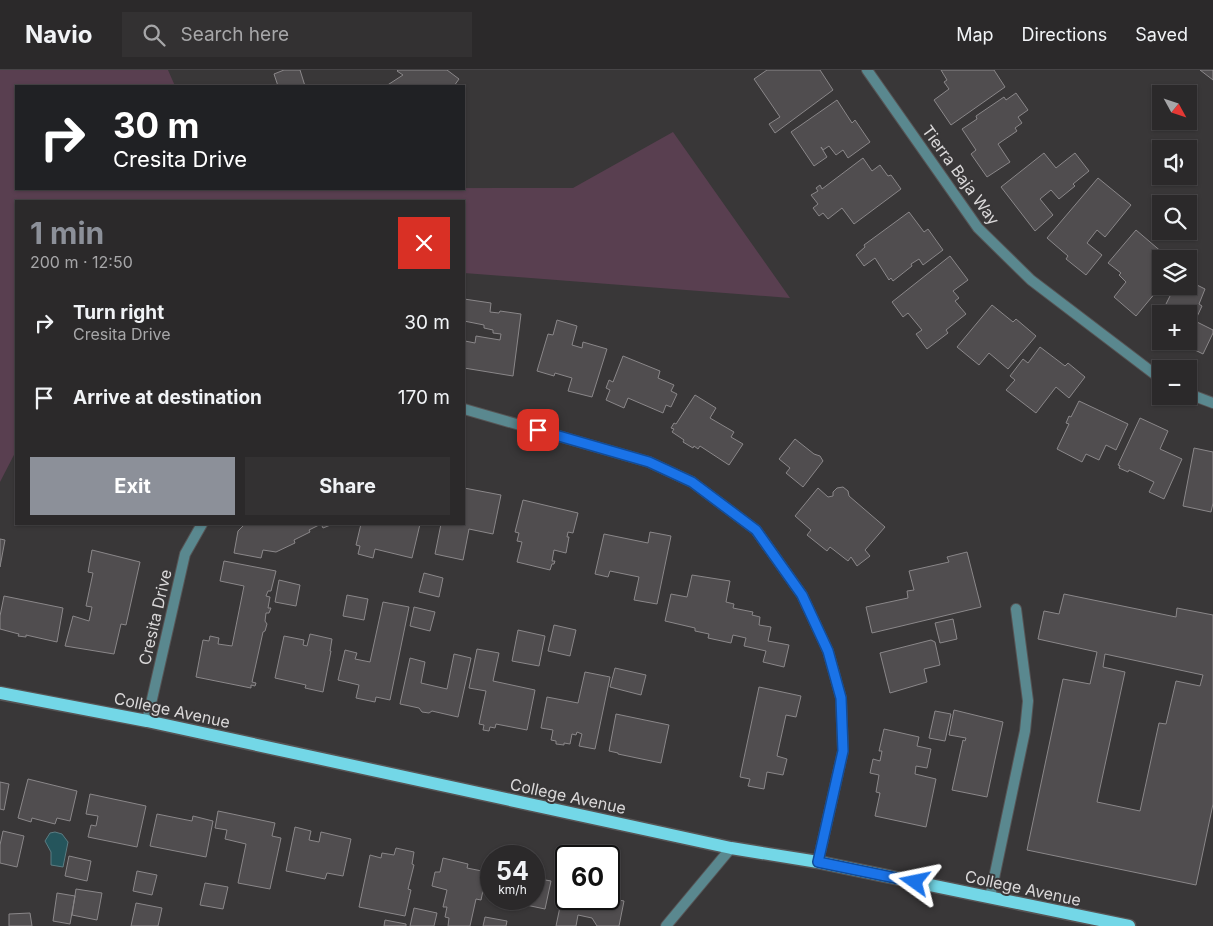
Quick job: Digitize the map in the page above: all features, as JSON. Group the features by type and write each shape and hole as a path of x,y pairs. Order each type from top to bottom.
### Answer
{"main road":[{"name":"College Avenue","path":"0,693 147,721 731,848 818,862 1129,926"}],"street":[{"name":"Tierra Baja Way","path":"867,70 978,228 1031,280 1152,372"},
{"path":"1197,397 1213,403"},
{"path":"465,409 649,462 692,482 756,530 802,595 828,651 841,698 843,751 818,862"},
{"name":"Cresita Drive","path":"147,721 185,554 201,525"},
{"path":"990,898 1025,732 1028,701 1016,609"},
{"path":"666,926 731,848"}],"shaded area":[{"path":"0,70 168,70 175,85 15,85 15,190 465,190 465,188 573,188 673,132 790,298 465,273 465,200 15,200 15,453 0,482"}],"water":[{"path":"50,833 62,834 68,842 63,867 51,865 51,852 45,841"}],"building":[{"path":"284,70 300,70 305,85 278,85 274,74"},
{"path":"447,70 459,79 455,85 388,85 403,75 397,71"},
{"path":"767,70 820,70 833,90 775,133 769,124 780,117 754,79"},
{"path":"941,70 994,70 1005,87 951,125 934,100 949,89 944,82 947,80"},
{"path":"1200,70 1213,70 1213,80"},
{"path":"1016,93 1028,110 1018,117 1022,123 1015,128 1017,131 998,144 1010,162 987,177 971,154 976,150 962,129 977,119 976,116 1004,97 1006,100"},
{"path":"837,100 852,123 855,120 870,142 848,158 843,150 836,155 829,146 823,150 821,147 827,157 814,166 791,132"},
{"path":"1044,153 1056,168 1075,153 1089,171 1059,199 1051,190 1040,199 1053,215 1035,231 1001,187"},
{"path":"863,158 872,171 880,165 888,176 891,175 901,189 854,224 842,208 828,219 823,213 819,216 813,208 818,204 811,195 818,191 816,188 820,185 822,189"},
{"path":"1098,178 1131,205 1105,237 1097,230 1087,243 1102,255 1086,275 1066,259 1068,256 1047,238"},
{"path":"909,212 924,232 928,229 943,250 923,265 919,259 893,281 891,278 889,280 875,258 864,266 856,255 865,247 864,245"},
{"path":"1136,230 1159,250 1152,250 1154,295 1136,316 1114,297 1126,282 1119,275 1121,273 1108,263"},
{"path":"950,256 968,280 953,291 959,298 955,301 966,314 946,330 948,333 927,349 916,334 922,330 908,313 903,317 892,302"},
{"path":"1197,285 1205,289 1199,304 1202,306 1197,317 1197,305 1166,305 1170,295 1197,295"},
{"path":"465,299 491,303 490,312 499,313 500,311 521,314 513,376 465,368 465,341 475,343 476,336 500,340 501,334 493,333 493,330 484,328 484,325 465,321"},
{"path":"992,305 1013,322 1016,319 1036,336 1008,369 989,353 979,365 957,347"},
{"path":"557,320 577,326 572,345 582,348 583,342 607,349 592,397 568,391 572,378 555,373 554,376 537,371 548,334 553,335"},
{"path":"1197,322 1213,330 1203,354 1195,350 1197,350"},
{"path":"1040,347 1065,366 1068,363 1085,377 1069,398 1056,387 1036,413 1006,390 1015,380 1010,376 1023,359 1028,363"},
{"path":"623,356 660,371 658,378 674,385 671,391 677,394 671,407 666,405 663,413 628,398 624,408 606,400 610,390 606,388 609,380 613,382"},
{"path":"695,395 716,408 710,418 734,432 731,437 743,444 729,465 700,446 698,449 694,446 693,448 672,432 674,429 671,428 674,423 676,424"},
{"path":"1079,401 1128,424 1116,450 1106,445 1099,460 1086,454 1082,462 1057,449 1069,424 1066,423 1069,416 1071,417"},
{"path":"1140,418 1168,431 1160,449 1182,459 1164,499 1149,492 1154,482 1129,470 1128,472 1119,468 1120,466 1118,465"},
{"path":"795,439 814,454 820,456 823,461 803,487 786,473 790,468 779,459"},
{"path":"1194,448 1213,452 1213,503 1211,512 1183,506"},
{"path":"843,487 848,491 849,496 885,527 865,550 870,556 857,566 851,557 848,561 830,547 827,551 807,535 811,530 795,516 818,488 828,497 833,496 833,492 837,488"},
{"path":"465,488 501,495 493,534 469,529 463,560 435,554 441,525 465,525"},
{"path":"523,500 578,513 573,533 568,532 566,553 554,550 552,561 555,561 550,570 517,562 522,542 517,541 519,533 515,532"},
{"path":"244,525 319,525 294,540 295,543 276,552 263,550 261,558 234,553 238,531"},
{"path":"361,525 420,525 412,558 375,549 373,558 358,554 360,546 356,545"},
{"path":"650,532 671,536 657,604 634,600 639,577 610,571 608,577 595,574 604,534 648,543"},
{"path":"0,539 5,540 0,567"},
{"path":"92,550 140,562 126,625 121,624 114,654 65,646 73,616 89,621 92,607 86,606 93,573 88,572"},
{"path":"967,552 981,607 872,633 866,607 908,598 907,591 914,590 909,571 949,562 947,557"},
{"path":"224,561 276,571 271,591 268,591 266,596 270,597 268,608 271,608 269,613 266,613 265,621 267,624 263,632 252,682 256,683 255,686 251,685 251,688 196,677 203,640 209,641 210,636 219,638 218,644 232,646 244,586 220,581"},
{"path":"424,573 443,578 439,597 419,592"},
{"path":"692,575 730,581 726,602 734,604 733,608 753,612 752,615 760,617 759,625 771,627 768,641 789,645 784,667 763,662 766,651 744,646 746,638 733,635 731,643 708,638 709,634 695,631 695,628 665,621 671,594 687,597"},
{"path":"279,580 300,585 296,606 275,602"},
{"path":"1064,594 1176,617 1177,608 1213,615 1213,804 1196,885 1027,850 1063,679 1090,684 1097,652 1038,639 1044,611 1059,614","holes":["1105,654 1203,675 1200,686 1176,681 1166,724 1159,723 1140,811 1097,802 1125,672 1103,667"]},
{"path":"347,595 368,599 364,620 343,616"},
{"path":"4,596 63,608 57,642 26,635 26,637 18,636 19,634 0,629 0,616"},
{"path":"383,602 409,607 390,700 376,697 375,702 356,698 359,685 338,680 345,650 357,653 355,659 370,662"},
{"path":"414,607 435,612 430,631 410,626"},
{"path":"953,619 957,639 940,643 935,623"},
{"path":"554,625 576,630 570,656 548,651"},
{"path":"518,630 545,636 539,666 512,661"},
{"path":"310,634 332,639 323,692 305,688 306,685 275,678 284,636 304,640 303,645 307,646"},
{"path":"931,640 935,642 940,665 924,669 927,682 890,693 880,653"},
{"path":"477,649 499,653 493,681 535,690 527,730 496,724 495,728 490,727 489,731 483,730 484,725 479,724 486,691 469,688"},
{"path":"454,654 471,658 458,717 432,711 429,713 422,712 419,708 400,704 410,658 425,662 421,683 447,689"},
{"path":"615,668 646,675 641,695 610,687"},
{"path":"585,672 610,677 595,749 579,746 582,734 577,732 576,735 572,734 570,744 556,744 556,741 551,740 553,730 541,728 547,697 578,703"},
{"path":"759,687 801,696 796,717 786,715 777,756 787,759 783,775 767,772 764,789 748,786 750,779 740,777"},
{"path":"954,710 1003,722 987,797 952,790 963,740 965,741 966,738 949,735"},
{"path":"935,711 951,714 945,741 929,738"},
{"path":"616,714 669,725 661,763 609,751"},
{"path":"884,729 919,737 917,746 931,749 927,768 916,766 915,774 936,779 926,827 875,816 880,793 876,792 879,775 870,773 873,759 880,761 882,751 879,751"},
{"path":"28,779 77,791 70,821 57,818 55,824 32,818 31,822 18,818"},
{"path":"0,782 9,784 4,810 0,809"},
{"path":"90,794 146,806 137,847 88,837 91,825 96,826 98,816 86,814"},
{"path":"218,811 275,823 272,836 281,838 270,889 238,883 246,844 225,839 227,830 215,828"},
{"path":"157,814 192,821 193,816 213,821 206,857 150,846"},
{"path":"295,827 311,831 309,840 319,842 321,832 351,839 343,876 327,873 325,879 286,871"},
{"path":"3,831 24,836 17,867 0,863 0,845"},
{"path":"396,848 414,852 412,864 414,865 408,889 411,890 405,916 359,907 370,855 381,858 382,853 394,855"},
{"path":"69,856 91,861 87,881 65,876"},
{"path":"443,858 468,864 467,868 480,871 480,900 476,899 470,926 448,926 449,918 445,917 447,907 443,907 447,890 432,886 435,872 440,872"},
{"path":"137,871 157,875 152,895 133,891"},
{"path":"545,880 551,881 545,909"},
{"path":"205,883 228,887 223,909 200,905"},
{"path":"76,889 102,893 97,920 72,915"},
{"path":"57,893 75,896 70,924 53,921"},
{"path":"620,900 624,901 619,926 597,926 592,918 578,915 576,926 556,926 559,910 620,910"},
{"path":"136,903 162,908 158,926 131,926"},
{"path":"414,908 437,913 434,926 410,926"},
{"path":"30,913 32,926 9,926 9,914"},
{"path":"485,917 507,921 506,926 483,926"},
{"path":"385,920 406,924 406,926 384,926"}],"route":[{"path":"538,430 649,462 692,482 756,530 802,595 828,651 841,698 843,751 818,862 915,882"}]}
